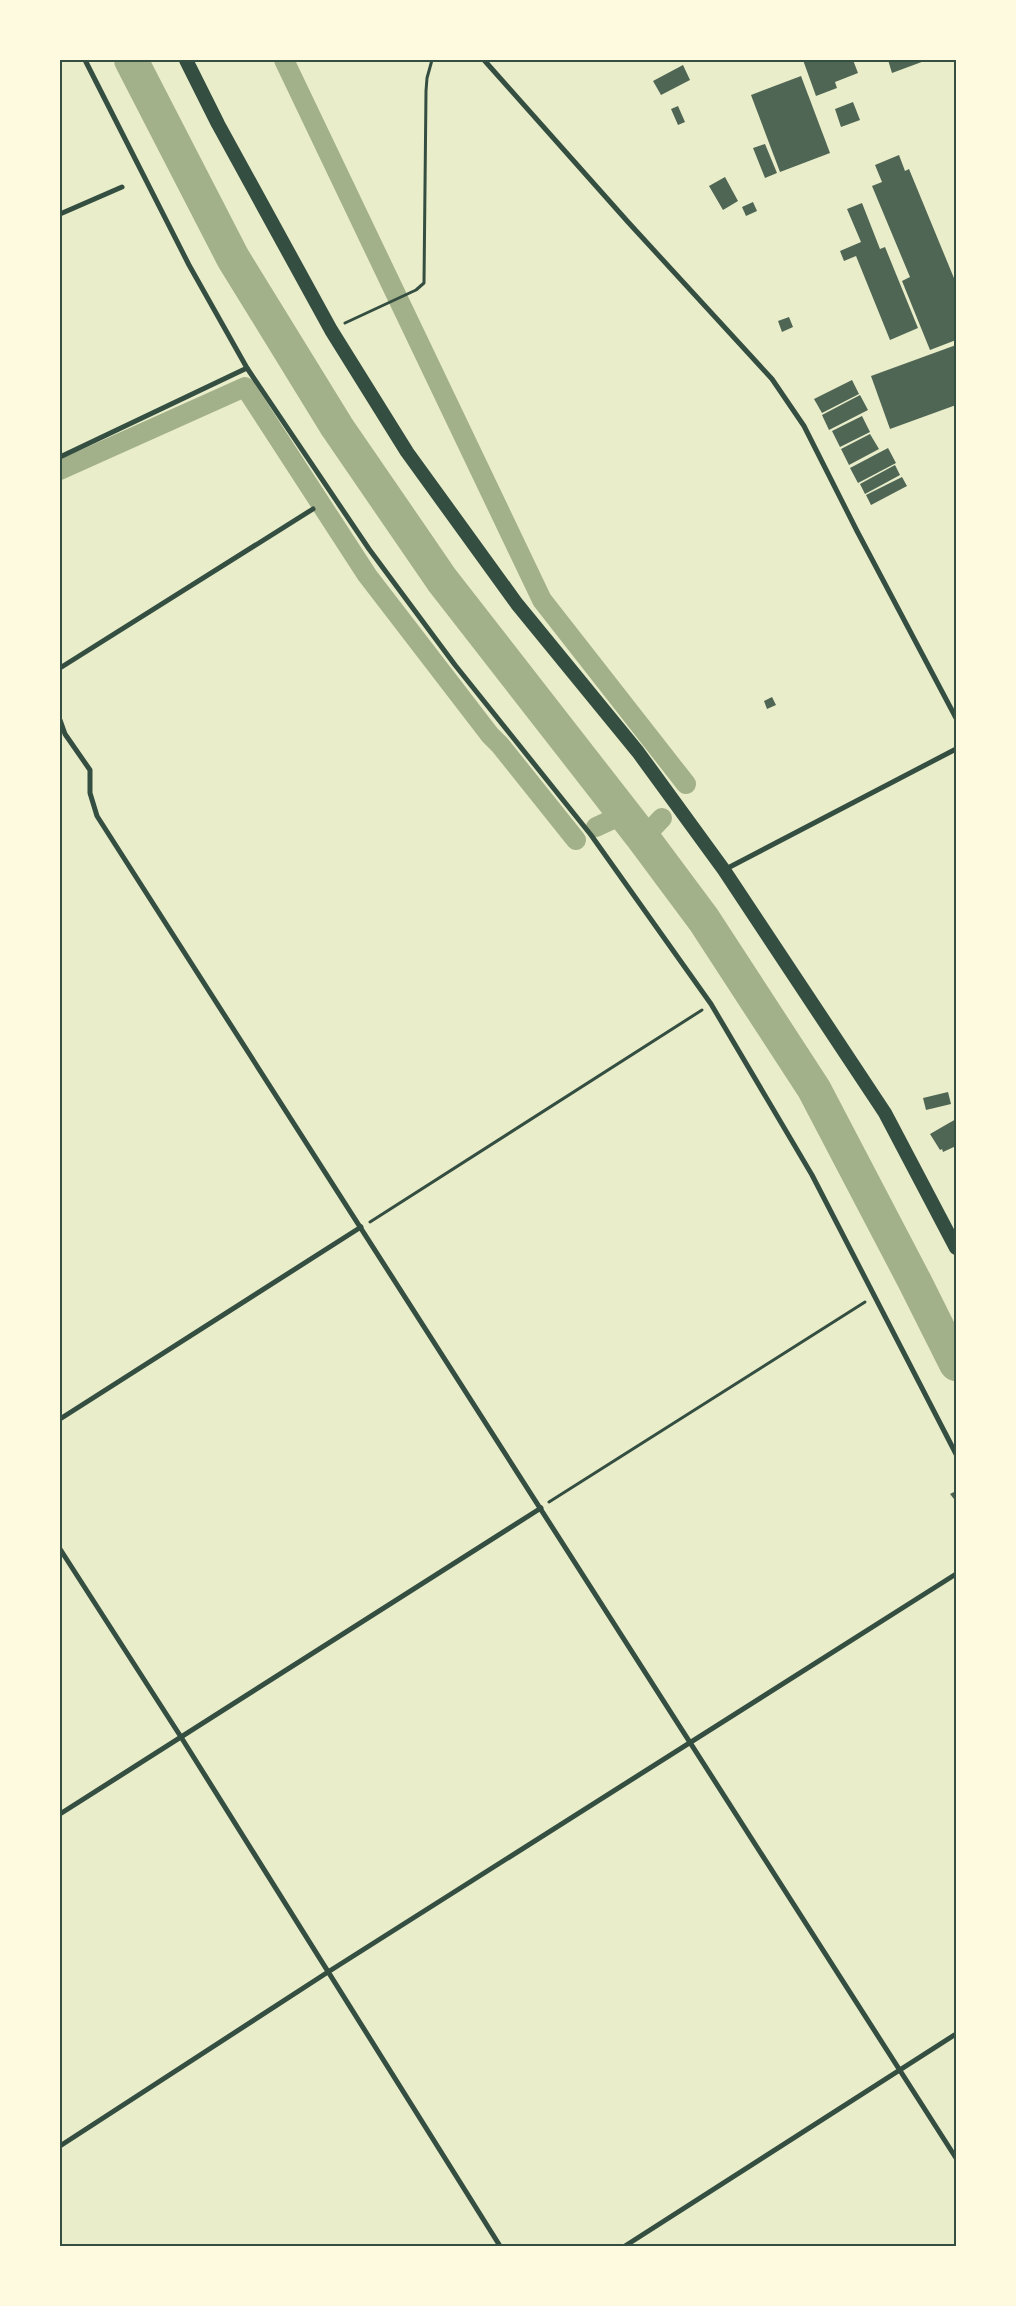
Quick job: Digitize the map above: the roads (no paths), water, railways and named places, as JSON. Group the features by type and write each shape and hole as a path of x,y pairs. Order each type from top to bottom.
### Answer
{"highway":[{"path":"186,60 218,124 331,330 418,468 517,604 638,752 724,870 885,1113 956,1248"}],"street":[{"path":"85,60 189,265 247,368 369,549 455,665 591,835 711,1004 812,1175 956,1454"},
{"path":"484,60 628,222 772,379 804,426 956,718"},
{"path":"60,214 122,187"},
{"path":"60,457 247,368"},
{"path":"60,668 313,509"},
{"path":"60,720 65,734 90,770 90,793 96,816 956,2158"},
{"path":"724,870 956,749"},
{"path":"60,1419 361,1227"},
{"path":"60,1814 541,1508"},
{"path":"60,1549 181,1737 500,2246"},
{"path":"60,2146 328,1972 956,1574"},
{"path":"625,2246 956,2034"}],"waterway":[{"path":"131,60 233,258 337,427 442,580 643,838 704,920 814,1089 956,1364"},
{"path":"284,60 542,600 686,784"},
{"path":"60,470 245,387 367,575 490,735 576,840"},
{"path":"596,827 624,814"},
{"path":"643,838 662,818"}]}
